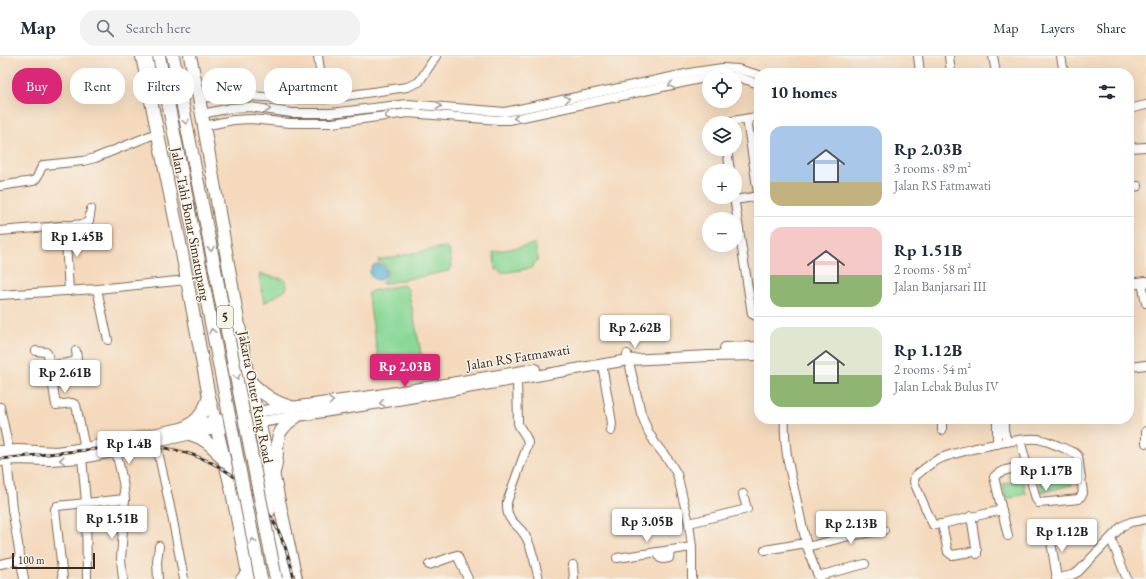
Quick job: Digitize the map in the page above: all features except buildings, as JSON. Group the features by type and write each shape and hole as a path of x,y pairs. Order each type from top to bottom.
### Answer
{"highway":[{"name":"Jalan Tahi Bonar Simatupang","path":"142,56 188,280 208,392 231,487 244,557"},
{"path":"150,56 183,223 180,241"},
{"name":"5","path":"159,56 249,577"},
{"name":"Jakarta Outer Ring Road","path":"174,56 276,579"},
{"path":"183,56 205,166 214,189"},
{"name":"Jalan Tahi Bonar Simatupang","path":"190,56 199,98 206,113 209,125 214,189 249,379 266,452 274,474"},
{"path":"208,392 220,400 229,402 244,394 248,386 249,379"},
{"path":"249,379 257,388 273,400 294,412 280,433 274,474 281,514 296,579"},
{"path":"208,392 206,407 187,431 211,444 221,457 226,467"},
{"path":"249,577 244,557 234,451 239,440 248,436 257,439 266,452 266,494 275,544 284,571"},
{"path":"281,514 284,571"}],"main road":[{"path":"1134,285 1145,286"},
{"path":"1134,288 1145,286"},
{"name":"Jalan RS Fatmawati","path":"83,453 257,417 627,357 725,352 754,348"},
{"name":"Jalan RS Fatmawati","path":"725,352 754,355"},
{"name":"Jalan RS Fatmawati","path":"443,388 517,379 602,364 627,357"},
{"name":"Jalan RS Fatmawati","path":"4,455 116,451 156,442 187,431"}],"street":[{"path":"318,56 320,68"},
{"path":"352,95 407,87 419,82 436,56"},
{"path":"918,56 919,68"},
{"path":"949,56 950,68"},
{"path":"993,56 995,68"},
{"path":"1061,56 1063,68"},
{"path":"209,125 233,120 251,119 290,123 332,123 408,113 509,120 696,76 722,68 738,69 754,74"},
{"path":"206,113 231,108 250,107 292,113 331,113 407,104 505,112 696,76 702,76"},
{"path":"742,78 754,82"},
{"path":"199,98 235,95 264,97"},
{"path":"421,104 421,114"},
{"path":"1134,108 1146,105"},
{"path":"742,120 754,117"},
{"path":"747,119 754,165"},
{"path":"0,186 33,181 37,179 44,165 83,161 95,158 157,133"},
{"path":"1134,148 1146,147"},
{"path":"1134,187 1138,186"},
{"path":"742,198 754,198"},
{"path":"735,204 754,309"},
{"path":"0,231 86,223 89,220 91,208"},
{"path":"65,225 69,290"},
{"path":"0,295 97,289 188,280"},
{"path":"1145,286 1146,302"},
{"path":"97,289 108,340"},
{"path":"36,351 46,352 49,358 49,366 56,404 75,404 83,453 88,579"},
{"path":"49,366 73,362 76,358 76,351"},
{"path":"627,357 641,413 648,431 655,444 669,461 677,474 689,523 692,547 692,579"},
{"path":"602,364 612,423 611,431"},
{"path":"1134,366 1146,365"},
{"path":"517,379 518,423 519,427 527,436 528,444 507,502 506,512 508,517 525,535 532,550 539,579"},
{"path":"0,407 4,455 24,579"},
{"path":"785,424 784,433 792,478 807,545 819,577 865,564"},
{"path":"942,424 942,430"},
{"path":"998,424 1006,442"},
{"path":"997,444 1002,424"},
{"path":"1146,431 1146,443"},
{"path":"1002,510 933,525 914,482 915,476 937,460 956,453 1006,442 1020,440 1038,439 1075,452 1078,456 1083,493 1079,499 1039,503 1036,499 1020,440"},
{"path":"156,442 184,579"},
{"path":"116,451 125,499 121,559 123,579"},
{"path":"1008,536 994,478 997,474 1004,471 1026,465"},
{"path":"689,523 747,509 743,494"},
{"path":"63,579 56,507 59,505 125,499"},
{"path":"942,524 948,552 952,556 977,553 971,516"},
{"path":"1049,529 1056,579 1078,572 1126,524 1146,519"},
{"path":"765,550 807,545 884,530"},
{"path":"1111,539 1127,579"},
{"path":"158,579 157,562 159,546"},
{"path":"617,558 692,547"},
{"path":"429,565 457,555 468,579"},
{"path":"0,564 20,560"},
{"path":"573,564 574,579"}],"green space":[{"path":"535,244 538,260 532,268 502,273 496,269 493,252"},
{"path":"444,247 449,250 452,266 449,271 382,284 387,277 388,272 385,266 378,260"},
{"path":"260,274 283,279 286,281 286,290 264,303"},
{"path":"403,285 408,289 424,368 422,370 385,371 380,369 368,295 371,291"},
{"path":"1069,470 1072,485 1042,492 1038,476"},
{"path":"1023,479 1026,494 1006,499 1003,484"}],"water":[{"path":"378,264 384,266 386,272 384,278 378,280 372,278 370,272 372,266"}],"railway":[{"path":"0,459 134,445 165,448 193,455 218,466 240,481 259,500 274,523 286,549 294,579"}]}
